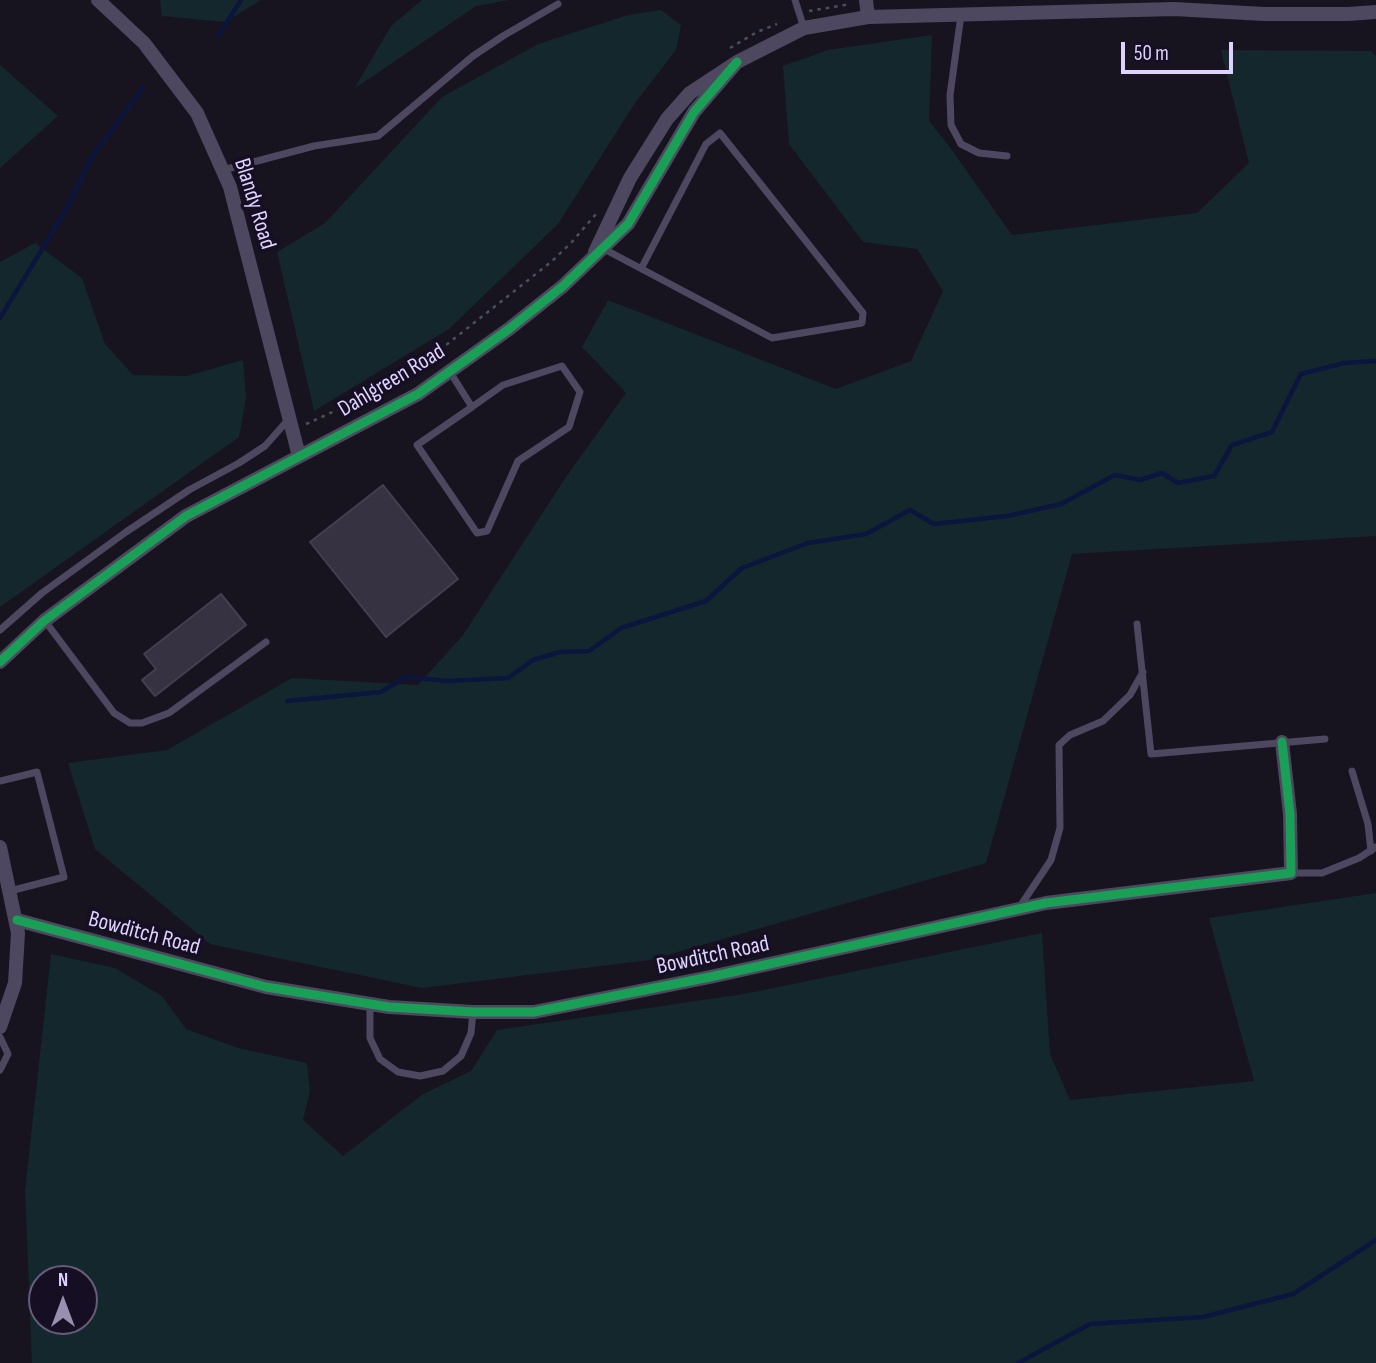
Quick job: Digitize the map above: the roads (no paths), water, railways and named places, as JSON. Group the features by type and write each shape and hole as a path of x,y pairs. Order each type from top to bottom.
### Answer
{"street":[{"name":"Blandy Road","path":"98,0 144,43 197,113 230,187 299,456"},
{"name":"Dahlgreen Road","path":"590,261 630,178 667,119 690,93 802,22 867,6 961,15 1174,5 1264,14 1376,12"},
{"name":"Dahlgreen Road","path":"0,662 44,621 186,516 418,394 509,329 590,261 628,224 694,112 737,62"},
{"path":"1282,742 1290,814 1291,873"},
{"path":"0,847 17,920 18,959 16,983 0,1027"},
{"name":"Bowditch Road","path":"17,920 266,986 390,1007 473,1012 534,1012 710,977 1046,903 1291,873"}],"lane":[{"path":"794,0 802,22"},
{"path":"222,170 314,146 378,136 473,56 558,5"},
{"path":"961,15 950,95 951,125 961,144 979,153 1007,156"},
{"path":"603,248 772,338 862,323 863,313 720,133 706,144 642,267"},
{"path":"562,366 580,392 569,427 518,461 487,531 477,533 417,444 472,407 503,385 562,366"},
{"path":"449,371 472,407"},
{"path":"0,630 42,593 126,533 189,490 240,463 290,425"},
{"path":"44,621 114,713 130,723 142,723 169,713 266,642"},
{"path":"1137,624 1151,754 1325,739"},
{"path":"1018,909 1051,860 1060,828 1059,745 1070,735 1103,721 1130,695 1143,672"},
{"path":"1291,873 1322,873 1359,858 1373,849 1352,771"},
{"path":"0,781 37,772 64,877 10,891"},
{"path":"370,1004 370,1038 380,1059 398,1072 420,1076 443,1071 461,1056 471,1033 473,1012"},
{"path":"0,1037 8,1055 0,1070"}],"waterway":[{"path":"218,36 241,0"},
{"path":"0,318 66,210 91,158 143,88"},
{"path":"287,701 381,692 405,677 448,681 508,678 533,660 560,652 589,651 621,628 706,601 742,568 808,543 866,534 910,510 934,524 1007,516 1061,504 1115,475 1140,480 1162,473 1178,483 1214,476 1232,445 1272,432 1301,374 1344,363 1376,361"},
{"path":"1018,1363 1090,1324 1203,1317 1293,1294 1376,1240"}]}
